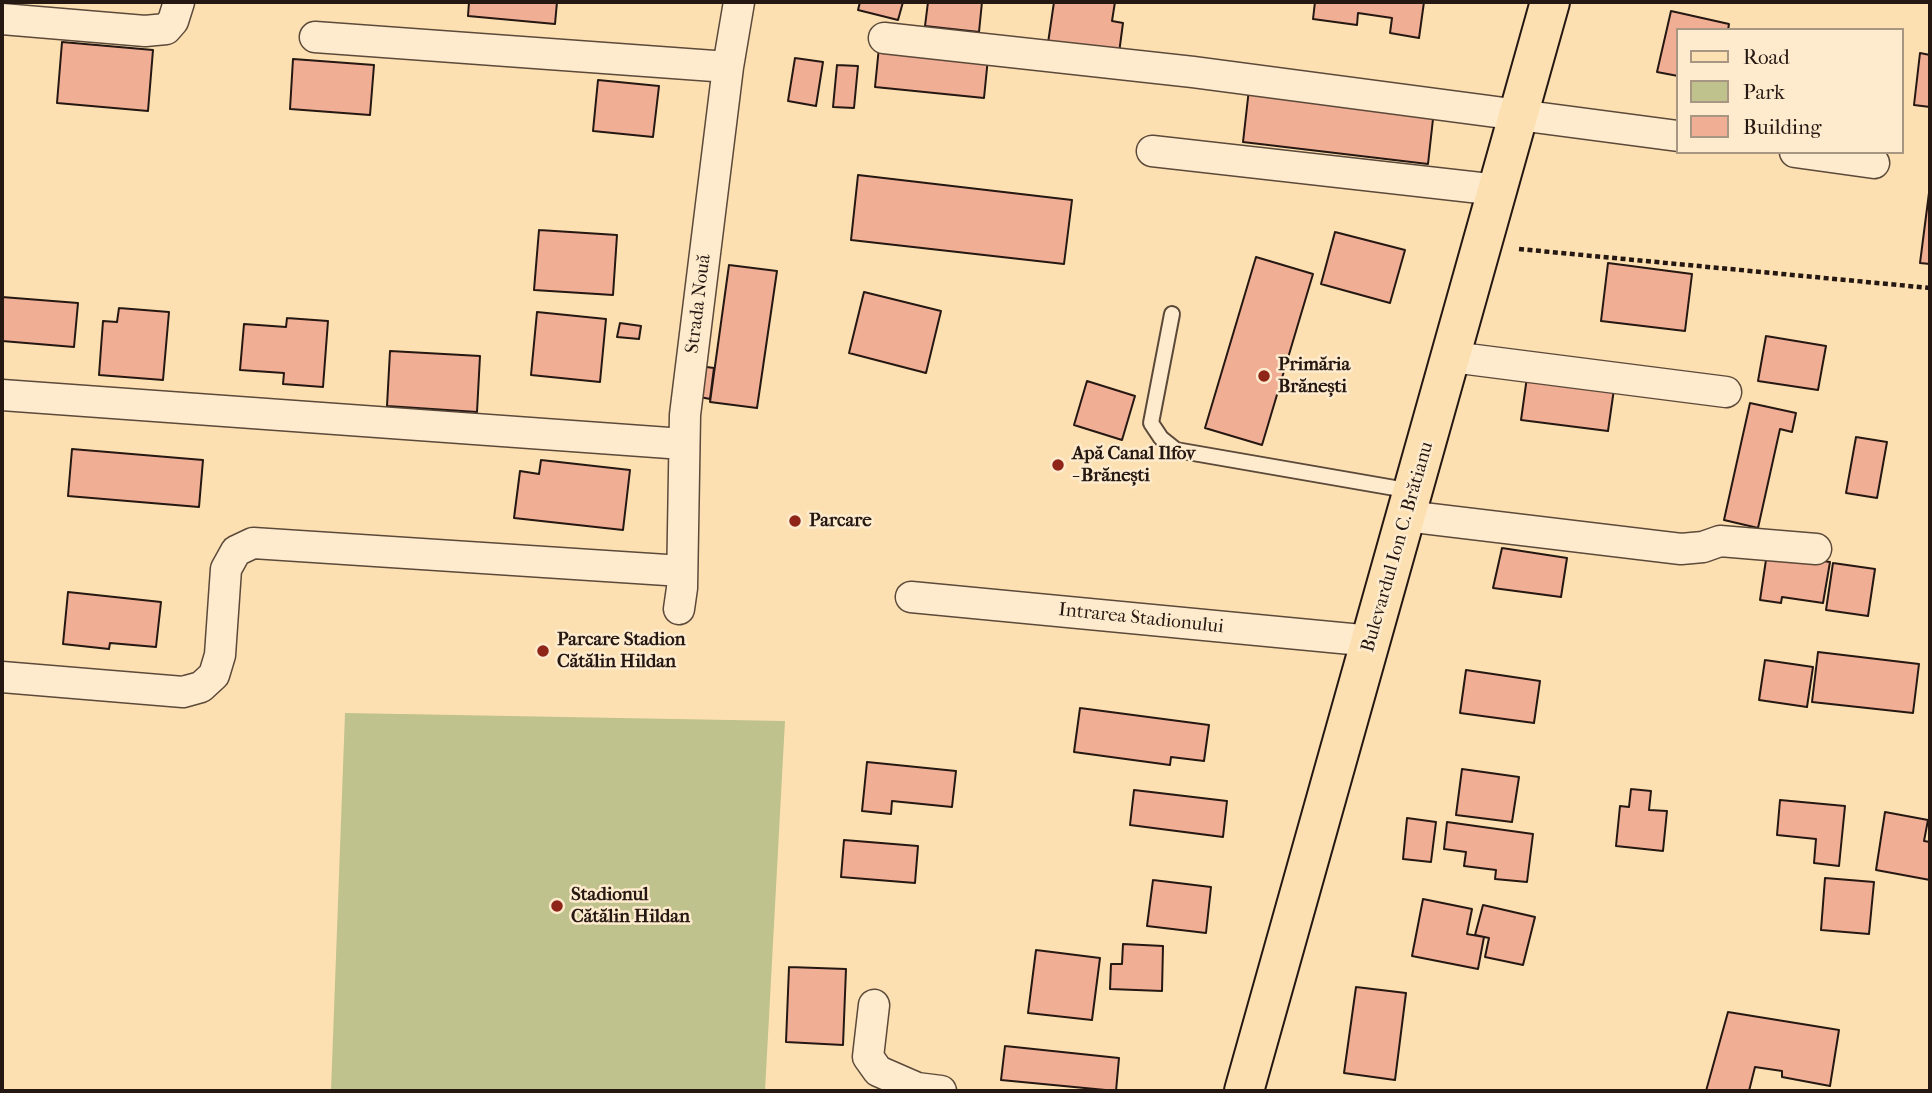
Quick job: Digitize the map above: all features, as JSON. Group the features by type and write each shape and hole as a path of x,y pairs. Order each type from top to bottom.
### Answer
{"main road":[{"name":"Bulevardul Ion C. Brătianu","path":"1244,1091 1550,2"}],"street":[{"path":"2,19 145,31 166,29 173,21 179,2"},
{"name":"Strada Nouă","path":"679,609 683,444 728,68 739,2"},
{"path":"315,37 728,68"},
{"path":"884,38 1193,72 1676,136"},
{"path":"1152,151 1499,190"},
{"path":"1809,154 1874,163"},
{"path":"1451,357 1726,392"},
{"path":"2,396 683,444"},
{"path":"1409,504 1681,549 1703,547 1720,541 1816,549"},
{"path":"2,677 183,692 201,687 214,675 220,655 226,569 236,551 253,543 682,571"},
{"name":"Intrarea Stadionului","path":"911,597 1372,641"},
{"path":"874,1005 868,1057 878,1071 917,1088 942,1091"}],"lane":[{"path":"1172,314 1151,423 1161,438 1176,450 1409,504"}],"path":[{"path":"1483,245 1930,288"}],"green space":[{"name":"Stadionul Cătălin Hildan","path":"345,713 785,721 765,1091 331,1091"}],"building":[{"path":"469,2 557,2 555,24 468,16"},
{"path":"860,2 903,2 898,20 858,10"},
{"path":"928,2 982,2 979,32 925,26"},
{"path":"1054,2 1115,2 1112,21 1123,23 1119,53 1048,43"},
{"path":"1315,2 1424,2 1419,38 1390,33 1392,18 1358,13 1357,25 1313,19"},
{"path":"1671,11 1729,24 1728,28 1676,28 1676,76 1657,72"},
{"path":"62,42 153,50 148,111 57,103"},
{"path":"879,47 988,58 984,98 875,87"},
{"path":"1920,53 1930,55 1930,107 1914,105"},
{"path":"795,58 823,62 816,106 788,101"},
{"path":"293,59 374,65 370,115 290,109"},
{"path":"837,65 858,66 854,108 833,107"},
{"path":"598,80 659,86 653,137 593,131"},
{"path":"1249,89 1434,110 1428,164 1243,142"},
{"path":"858,175 1072,200 1064,264 851,240"},
{"path":"1930,193 1930,264 1920,263"},
{"path":"539,230 617,235 613,295 534,290"},
{"path":"1335,232 1405,250 1390,303 1321,284"},
{"path":"1256,257 1313,274 1262,445 1205,428"},
{"path":"1608,263 1692,274 1685,331 1601,321"},
{"path":"729,265 777,271 757,408 710,402"},
{"path":"864,292 941,311 926,373 849,353"},
{"path":"2,297 78,303 74,347 2,341"},
{"path":"119,308 169,312 163,380 99,375 103,321 117,322"},
{"path":"537,312 606,319 600,382 531,375"},
{"path":"287,318 328,321 323,387 283,384 284,373 240,370 244,324 286,327"},
{"path":"620,323 641,326 639,339 617,337"},
{"path":"1766,336 1826,346 1818,390 1758,381"},
{"path":"390,351 480,356 477,412 387,406"},
{"path":"699,366 714,368 710,399 695,396"},
{"path":"1527,377 1614,389 1608,431 1521,420"},
{"path":"1087,381 1135,396 1122,440 1074,425"},
{"path":"1750,403 1796,413 1792,432 1780,429 1758,528 1724,520"},
{"path":"1856,437 1887,442 1877,498 1846,493"},
{"path":"72,449 203,460 199,507 68,496"},
{"path":"541,460 630,470 623,530 514,518 520,471 539,474"},
{"path":"1502,548 1567,558 1561,597 1493,588"},
{"path":"1767,553 1830,562 1823,603 1782,597 1781,603 1760,600"},
{"path":"1833,563 1875,569 1868,616 1826,610"},
{"path":"68,592 161,602 156,647 110,643 109,649 63,644"},
{"path":"1818,652 1919,664 1913,713 1812,702"},
{"path":"1765,660 1813,667 1807,707 1759,700"},
{"path":"1466,670 1540,681 1534,723 1460,713"},
{"path":"1080,708 1209,725 1204,761 1171,757 1170,765 1074,752"},
{"path":"867,762 956,771 952,807 892,801 891,814 862,811"},
{"path":"1462,769 1519,777 1512,822 1456,815"},
{"path":"1631,789 1651,791 1649,810 1667,811 1663,851 1616,846 1620,806 1629,807"},
{"path":"1134,790 1227,801 1223,837 1130,825"},
{"path":"1780,800 1845,806 1839,866 1814,863 1816,839 1777,835"},
{"path":"1885,812 1928,820 1924,841 1930,842 1930,880 1876,870"},
{"path":"1407,818 1436,822 1431,862 1403,859"},
{"path":"1447,822 1533,834 1527,882 1495,879 1496,870 1464,866 1466,852 1444,849"},
{"path":"844,840 918,846 915,883 841,877"},
{"path":"1825,878 1874,882 1869,934 1821,930"},
{"path":"1153,880 1211,887 1206,933 1147,926"},
{"path":"1423,899 1472,909 1467,934 1484,937 1478,969 1412,956"},
{"path":"1483,905 1535,917 1523,965 1485,957 1489,938 1475,935"},
{"path":"1123,944 1163,946 1162,991 1110,989 1111,964 1122,964"},
{"path":"1036,950 1100,958 1092,1020 1028,1013"},
{"path":"789,967 846,969 843,1045 786,1042"},
{"path":"1356,987 1406,993 1395,1080 1344,1073"},
{"path":"1728,1012 1839,1030 1830,1086 1782,1077 1782,1071 1755,1067 1749,1091 1706,1091"},
{"path":"1005,1046 1119,1058 1116,1091 1001,1080"}],"place":[{"name":"Primăria Brănești","path":"1264,376"},
{"name":"Apă Canal Ilfov - Brănești","path":"1058,465"},
{"name":"Parcare","path":"795,521"},
{"name":"Parcare Stadion Cătălin Hildan","path":"543,651"},
{"name":"Stadionul Cătălin Hildan","path":"557,906"}]}
